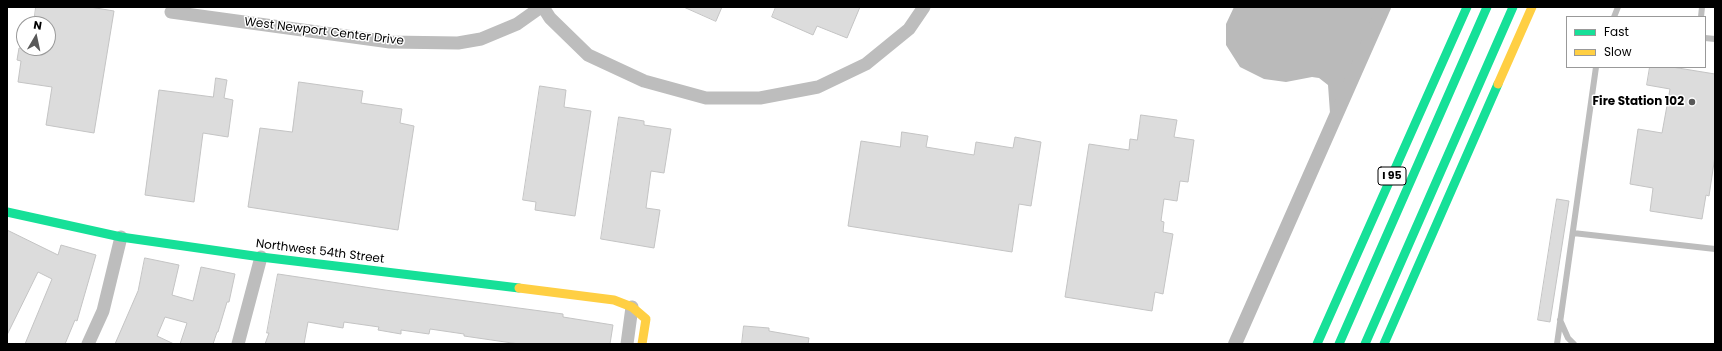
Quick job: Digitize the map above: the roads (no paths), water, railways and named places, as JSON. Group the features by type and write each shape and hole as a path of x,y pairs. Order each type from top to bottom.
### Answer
{"main road":[{"name":"I 95","path":"1317,344 1467,7"},
{"path":"1339,344 1487,7"},
{"path":"1365,344 1513,7"},
{"path":"1384,344 1532,7"},
{"name":"Northwest 54th Street","path":"7,212 121,237 614,300 632,307"},
{"path":"632,307 646,319 642,344"}],"street":[{"name":"West Newport Center Drive","path":"171,12 390,42 458,44 481,39 517,24 542,7 550,18 588,55 644,81 706,98 760,98 818,87 866,64 909,29 924,7"},
{"path":"88,344 103,311 121,237"},
{"path":"238,344 261,256"},
{"path":"627,344 632,307"}],"lane":[{"path":"1557,344 1596,68"},
{"path":"1573,233 1715,249"},
{"path":"1560,320 1568,338 1574,344"}],"waterway":[{"path":"1235,344 1384,7"}],"place":[{"name":"Fire Station 102","path":"1692,102"}]}
